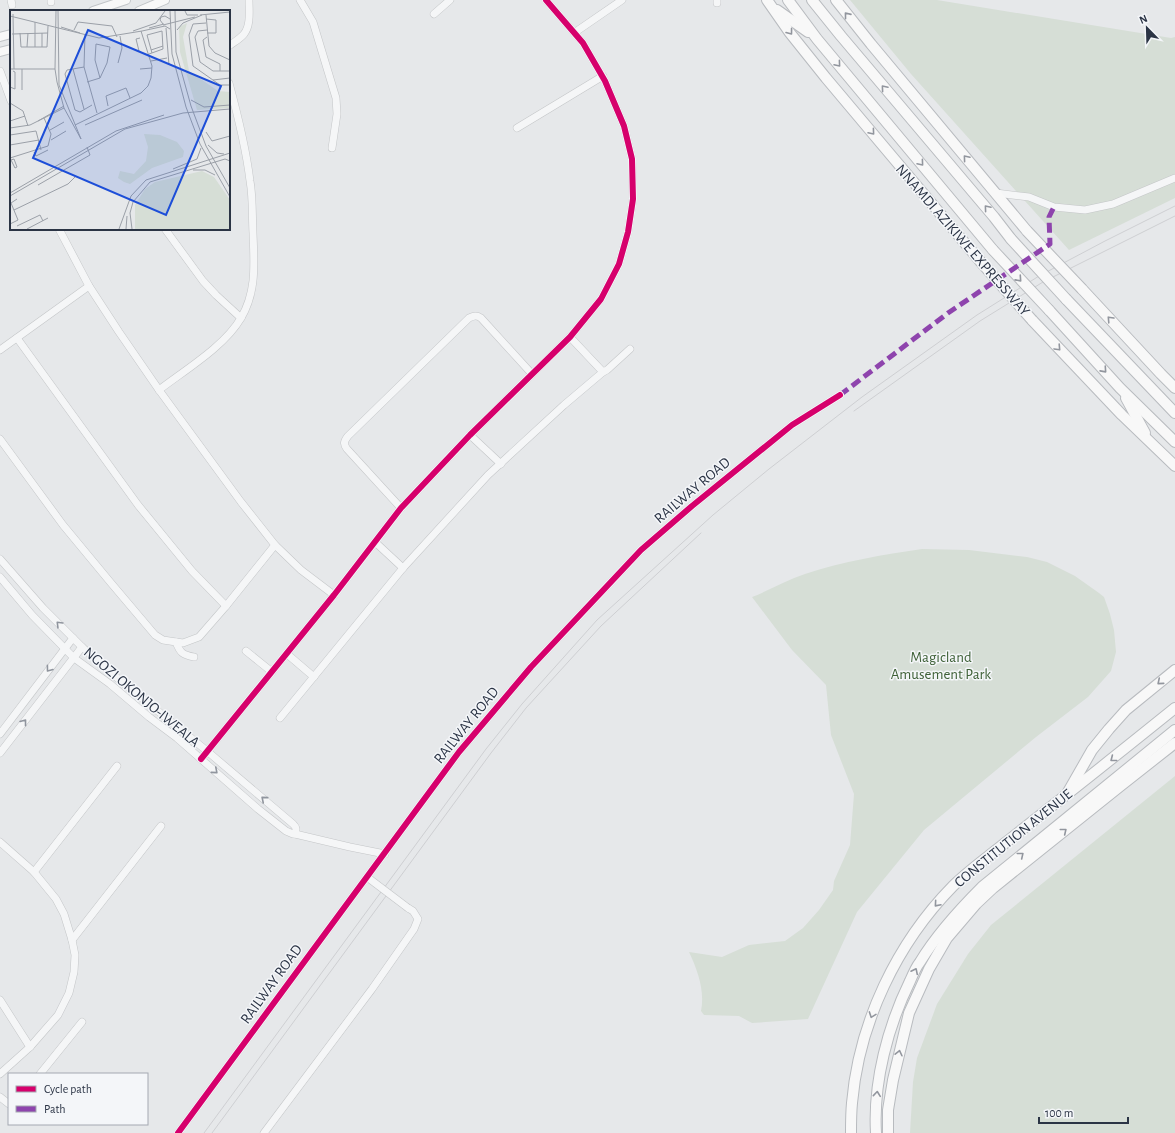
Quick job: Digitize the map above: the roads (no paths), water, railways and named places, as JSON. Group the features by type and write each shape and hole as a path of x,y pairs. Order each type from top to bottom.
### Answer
{"highway":[{"name":"NNAMDI AZIKIWE EXPRESSWAY","path":"788,0 817,39 993,250 1120,388 1175,442"},
{"path":"812,0 1011,239 1144,382 1175,413"},
{"path":"836,0 1027,230 1175,388"},
{"name":"NNAMDI AZIKIWE EXPRESSWAY","path":"769,3 790,33 826,78 980,261 1087,379 1150,443 1175,466"},
{"path":"769,3 817,39"},
{"path":"1144,382 1175,402"},
{"path":"1120,388 1150,443"},
{"path":"1066,795 1092,750 1126,710 1175,670"},
{"name":"CONSTITUTION AVENUE","path":"851,1133 852,1103 856,1070 864,1037 893,966 912,936 954,885 978,864 1175,708"},
{"name":"CONSTITUTION AVENUE","path":"876,1133 877,1093 884,1054 892,1022 919,962 938,935 959,910 982,887 1158,750 1175,730"},
{"path":"892,1022 947,938 976,904 993,888 1158,750 1175,743"},
{"path":"881,1133 888,1110 894,1075 909,1013 928,969"},
{"path":"888,1110 888,1133"}],"main road":[{"path":"96,10 126,0"},
{"path":"141,10 165,0"},
{"path":"0,37 10,34"},
{"path":"0,52 10,49"}],"street":[{"path":"230,45 243,35 247,29 249,23 249,0"},
{"path":"300,0 314,22 336,98 337,114 332,148"},
{"path":"434,14 450,0"},
{"path":"201,759 287,654 401,508 470,435 570,337 601,299 619,264 628,232 633,199 632,159 624,126 602,76 583,42 546,0"},
{"path":"574,33 622,0"},
{"path":"0,71 10,98"},
{"path":"517,128 602,76"},
{"path":"159,390 209,352 233,330 241,318 252,290 254,259 252,195 243,137 230,87"},
{"path":"996,193 1030,197 1054,207 1084,210 1113,204 1175,178"},
{"path":"60,230 89,286 159,390 240,502 274,545 301,570 334,594"},
{"path":"166,230 203,281 241,318"},
{"path":"0,350 89,286"},
{"path":"401,508 344,445 344,441 348,436 470,318 474,316 481,318 532,374"},
{"path":"570,337 603,372"},
{"path":"17,338 138,505 192,571 226,606"},
{"path":"280,718 403,568 488,475 564,405 630,349"},
{"name":"RAILWAY ROAD","path":"178,1133 459,752 531,667 641,550 692,506 792,425 840,395"},
{"path":"470,435 501,464"},
{"path":"0,439 63,525 155,636 163,640 183,643 199,637 226,606 274,545"},
{"path":"375,542 403,568"},
{"name":"NGOZI OKONJO-IWEALA","path":"0,559 43,608 82,647 116,677 294,824 297,831 295,834"},
{"name":"NGOZI OKONJO-IWEALA","path":"0,577 32,615 74,658 110,684 149,717 178,738 258,809 286,831 293,834 385,854"},
{"path":"0,734 73,638"},
{"path":"176,642 180,651 186,656 194,657"},
{"path":"0,753 82,647"},
{"path":"246,651 272,672"},
{"path":"287,654 314,677"},
{"path":"34,872 117,766"},
{"path":"72,940 161,826"},
{"path":"0,842 34,872 56,899 64,914 72,940 74,954 74,972 69,994 58,1015 30,1047 0,1074"},
{"path":"264,1133 372,989 414,929 418,919 413,911 367,877"},
{"path":"0,1000 30,1047"},
{"path":"41,1073 82,1022"},
{"path":"0,1097 8,1103"}],"tram line":[{"path":"204,1133 486,749 522,704 597,620 713,515 769,469 862,397 977,315 1039,276 1175,206"},
{"path":"854,411 980,321 1043,282 1175,216"},
{"path":"212,1133 491,753 526,708 601,626 701,533"}],"park label":[{"name":"Magicland Amusement Park","path":"941,666"}]}
